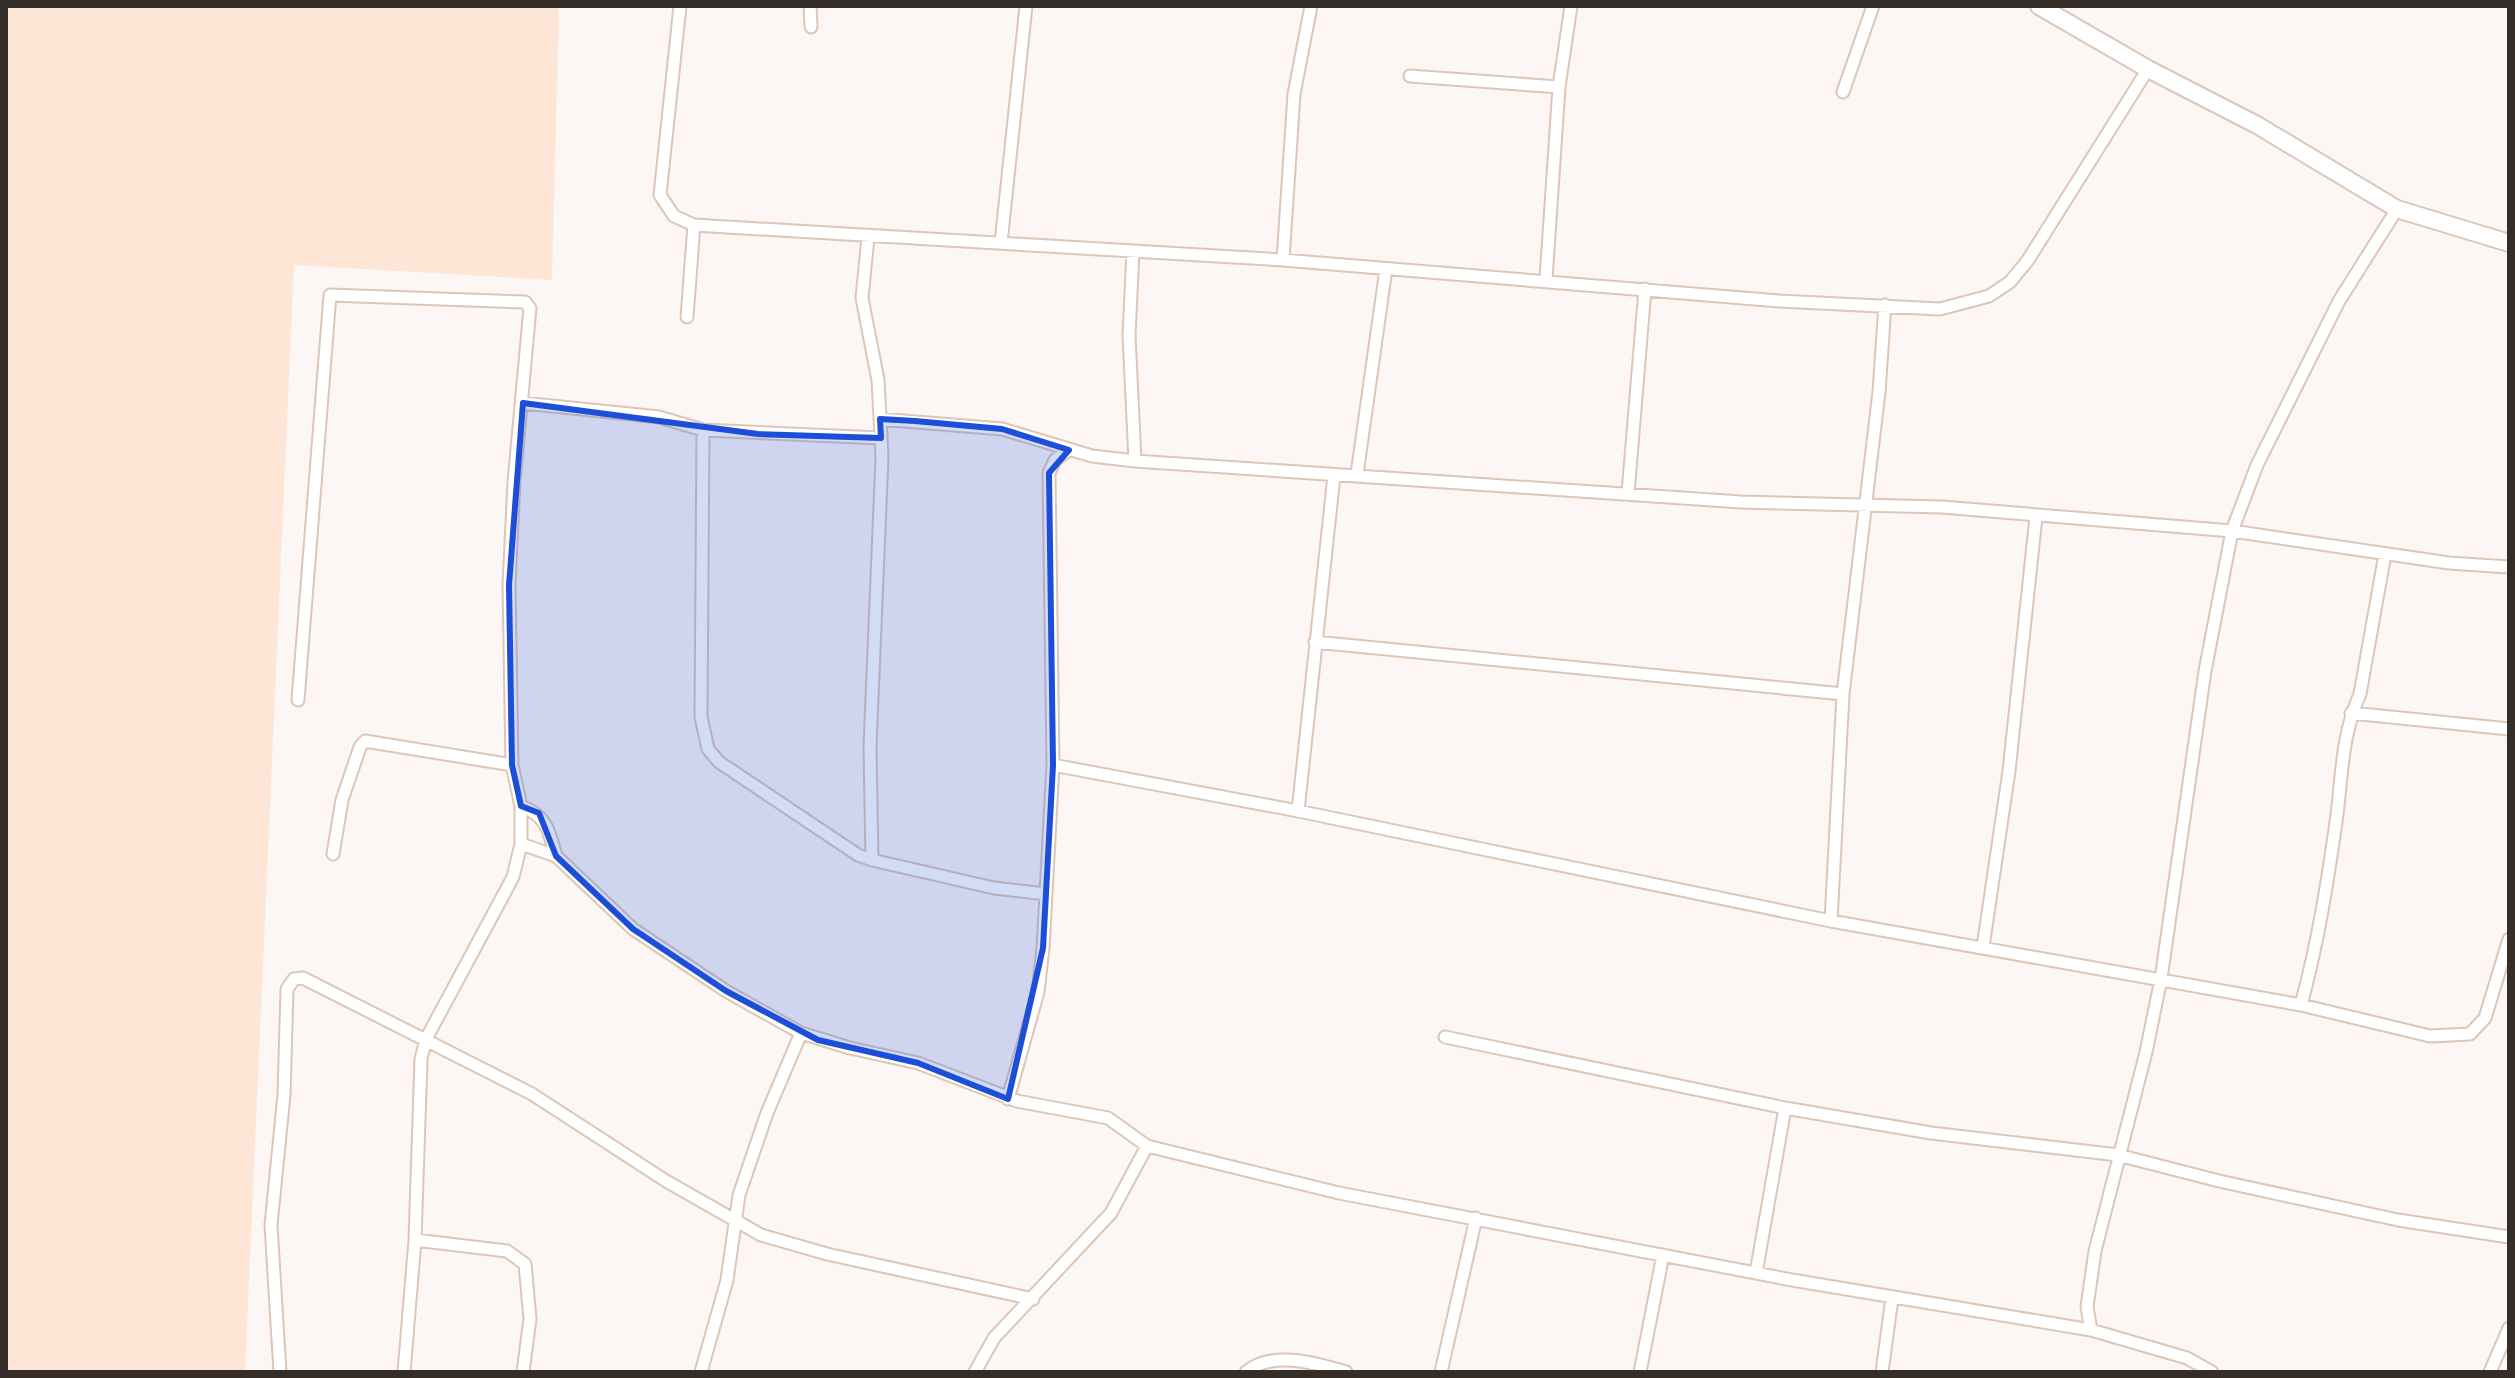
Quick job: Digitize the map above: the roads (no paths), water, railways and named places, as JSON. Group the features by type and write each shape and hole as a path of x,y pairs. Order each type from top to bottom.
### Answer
{"street":[{"path":"680,6 660,195 674,216 694,225 1283,260 1546,279 1779,301 1940,309 1989,296 2010,282 2028,260 2148,69"},
{"path":"810,6 811,27"},
{"path":"1001,243 1026,6"},
{"path":"1283,260 1294,94 1311,6"},
{"path":"1546,279 1559,87 1571,6"},
{"path":"1843,92 1873,6"},
{"path":"2039,6 2148,69 2257,125 2397,209 2509,243"},
{"path":"1410,76 1559,87"},
{"path":"2091,1330 2087,1307 2093,1265 2161,979 2205,671 2232,531 2257,465 2339,301 2397,209"},
{"path":"687,317 694,225"},
{"path":"868,237 862,298 878,380 881,438 870,747 872,860"},
{"path":"1133,251 1129,319 1135,461"},
{"path":"1357,474 1386,269"},
{"path":"1628,493 1645,289"},
{"path":"298,700 330,295 525,302 530,308 514,482 509,585 512,765 521,806 521,844 513,877 426,1039 419,1089 415,1240 404,1372"},
{"path":"1831,921 1843,694 1863,503 1879,392 1885,305"},
{"path":"523,403 659,417 703,430 881,438"},
{"path":"880,419 1002,429 1069,450 1135,461 1741,502 1863,503 2232,531 2385,554 2509,567"},
{"path":"703,430 701,717 708,749 719,762 858,855 986,886 1046,894"},
{"path":"1008,1099 1038,992 1053,765 1049,473 1055,460 1069,450"},
{"path":"1298,811 1334,476"},
{"path":"1983,947 2009,771 2036,517"},
{"path":"2301,1005 2312,964 2337,810 2337,785 2351,713 2360,694 2385,554"},
{"path":"1315,642 1843,694"},
{"path":"2351,713 2509,729"},
{"path":"333,854 342,800 360,747 365,741 512,765"},
{"path":"1053,765 1298,811 1831,921 2301,1005 2430,1036 2470,1034 2485,1018 2509,939"},
{"path":"521,806 539,813 547,823 556,856"},
{"path":"521,844 556,856 633,929 726,991 801,1033 918,1063 1008,1099 1108,1118 1147,1146 1339,1193 1892,1298 2091,1330 2187,1358 2212,1372"},
{"path":"280,1372 271,1225 284,1095 287,989 294,979 303,978 532,1094 666,1181 761,1235 827,1254 1033,1299"},
{"path":"701,1372 727,1280 739,1195 767,1113 801,1033"},
{"path":"1445,1037 1785,1108 1931,1133 2118,1155 2219,1181 2398,1220 2509,1237"},
{"path":"1756,1273 1785,1108"},
{"path":"975,1372 994,1338 1111,1213 1147,1146"},
{"path":"1441,1372 1476,1218"},
{"path":"415,1240 507,1251 525,1264 530,1319 523,1372"},
{"path":"1640,1372 1663,1255"},
{"path":"1882,1372 1892,1298"},
{"path":"2490,1372 2509,1328"},
{"path":"1246,1372 1255,1364 1275,1360 1303,1361 1346,1372"}]}
